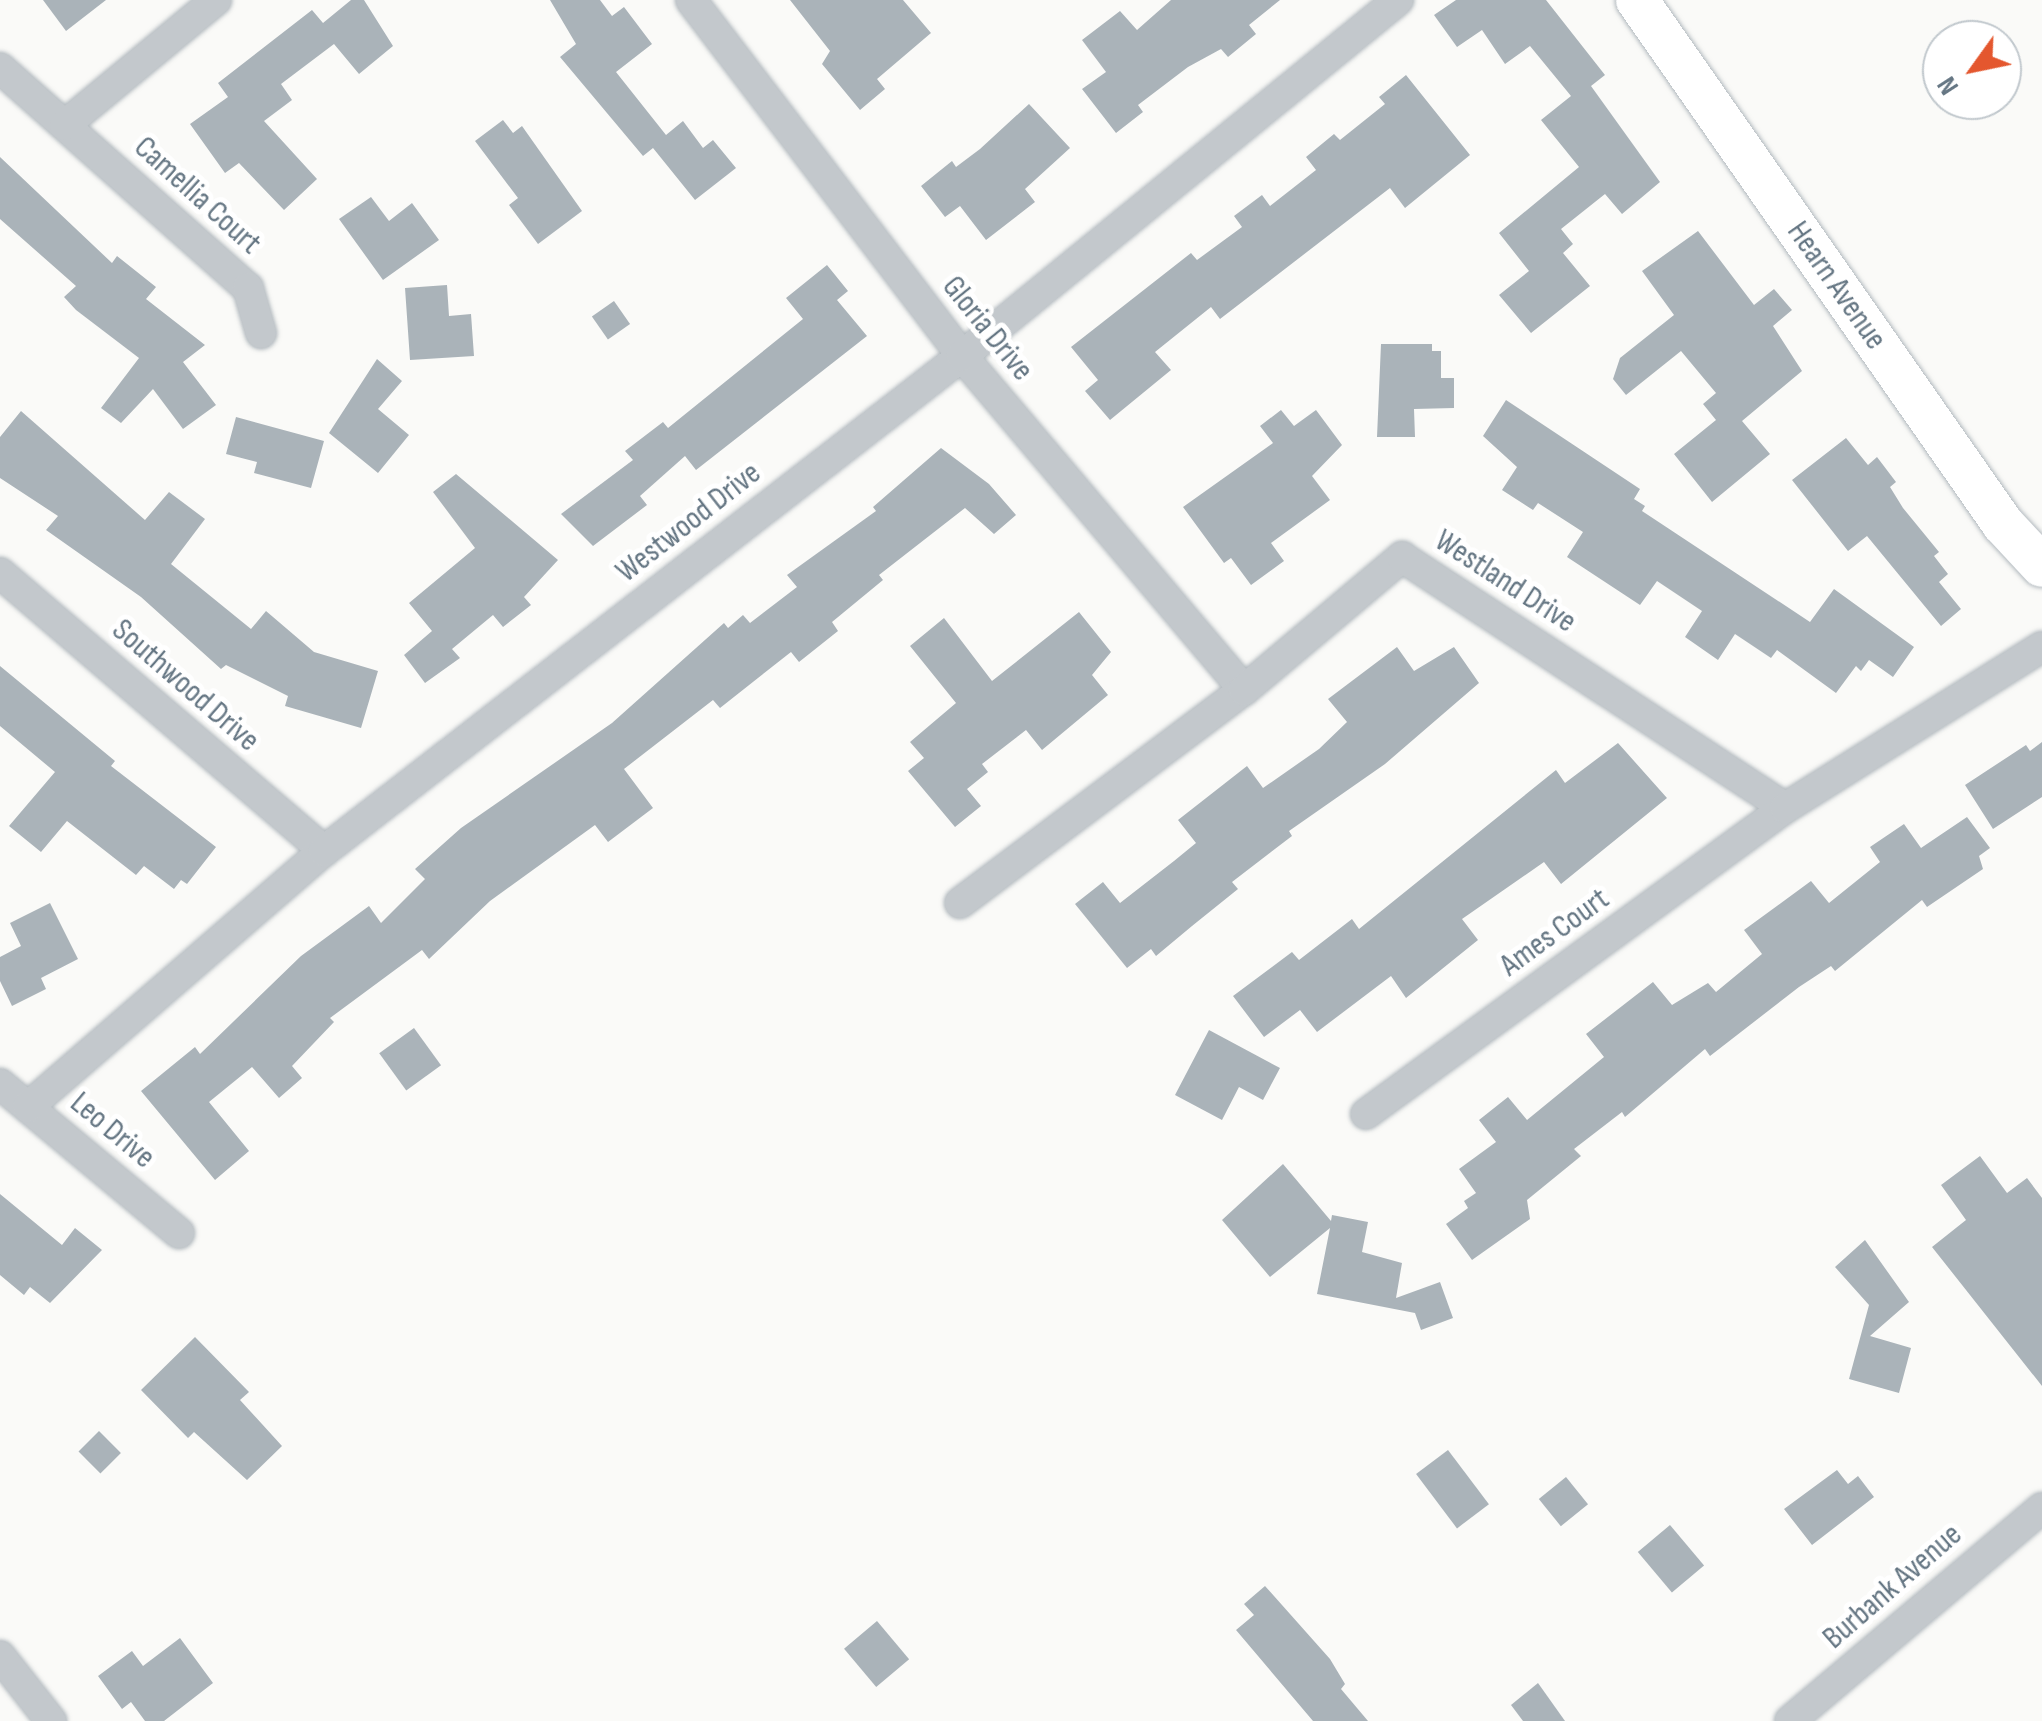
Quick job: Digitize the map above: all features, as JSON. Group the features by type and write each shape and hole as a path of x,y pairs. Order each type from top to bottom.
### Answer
{"main road":[{"name":"Hearn Avenue","path":"1637,0 2003,524 2042,566"}],"street":[{"path":"65,125 216,0"},
{"name":"Gloria Drive","path":"691,0 962,356 1244,690"},
{"name":"Westwood Drive","path":"28,1107 324,851 962,356 1398,0"},
{"name":"Camellia Court","path":"0,68 248,288 261,333"},
{"name":"Westland Drive","path":"960,902 1244,690 1402,557 1786,808"},
{"name":"Southwood Drive","path":"0,573 324,851"},
{"path":"1786,808 2042,647"},
{"name":"Ames Court","path":"1366,1114 1786,808"},
{"name":"Leo Drive","path":"0,1084 179,1233"},
{"name":"Burbank Avenue","path":"1790,1721 2042,1508"},
{"path":"0,1656 52,1721"}],"building":[{"path":"43,0 106,0 66,31"},
{"path":"351,0 364,0 393,46 359,74 334,44 281,84 292,100 264,121 317,179 284,210 239,163 225,173 190,124 228,97 218,83 312,10 323,23"},
{"path":"550,0 600,0 612,16 624,7 652,44 616,72 666,135 683,121 703,148 713,140 736,168 695,200 653,148 643,156 560,57 576,44"},
{"path":"790,0 903,0 931,33 877,79 885,89 860,110 822,64 830,51"},
{"path":"1171,0 1280,0 1249,25 1256,34 1228,57 1221,49 1188,67 1138,105 1143,112 1116,133 1082,89 1106,72 1082,40 1120,11 1137,30"},
{"path":"1456,0 1546,0 1605,75 1591,86 1660,182 1622,214 1605,194 1561,229 1573,244 1563,253 1590,286 1531,333 1499,295 1529,271 1499,233 1579,167 1541,120 1571,96 1530,46 1505,64 1482,30 1457,47 1434,15"},
{"path":"1406,75 1470,155 1405,208 1390,188 1220,319 1211,307 1155,352 1171,370 1110,420 1085,391 1098,380 1071,347 1191,253 1197,260 1242,227 1234,216 1262,195 1270,206 1316,170 1306,157 1334,134 1340,140 1385,104 1379,97"},
{"path":"1029,104 1070,148 1025,189 1035,202 986,240 960,206 945,217 921,186 952,161 956,167 980,149"},
{"path":"503,120 513,133 522,126 582,211 538,244 509,205 518,198 475,141"},
{"path":"0,157 112,263 117,256 156,287 146,299 205,345 183,362 216,405 183,429 153,389 121,423 101,408 139,358 76,310 64,297 76,286 0,219"},
{"path":"371,197 389,221 412,203 439,240 383,280 339,219"},
{"path":"1698,231 1754,305 1774,289 1792,310 1773,326 1802,371 1742,421 1770,454 1712,502 1674,454 1716,420 1703,404 1716,393 1681,351 1626,395 1613,379 1620,358 1674,315 1642,271"},
{"path":"827,265 848,291 837,300 867,336 696,470 685,456 640,496 647,505 593,546 561,514 633,460 625,451 663,422 668,428 803,319 786,298"},
{"path":"447,285 449,316 471,314 474,356 410,360 405,288"},
{"path":"614,301 630,324 608,339 592,316"},
{"path":"1381,344 1432,344 1432,351 1441,351 1441,378 1454,378 1454,408 1414,409 1415,437 1377,437"},
{"path":"377,359 402,381 378,409 409,435 378,473 329,433"},
{"path":"1506,400 1640,489 1634,499 1645,506 1642,511 1810,622 1834,589 1914,647 1893,677 1869,660 1861,671 1856,666 1836,693 1777,650 1771,658 1735,634 1718,660 1685,637 1702,611 1657,581 1640,605 1567,557 1583,532 1538,503 1533,510 1502,490 1517,467 1483,436"},
{"path":"1281,410 1294,426 1316,410 1342,445 1312,476 1330,500 1271,543 1284,561 1251,585 1231,558 1224,563 1183,507 1273,443 1260,426"},
{"path":"21,411 145,520 169,492 205,519 171,564 251,629 266,611 314,652 378,671 361,728 285,706 288,696 226,665 221,669 141,597 46,530 58,516 0,478 0,437"},
{"path":"236,417 324,441 311,488 254,473 257,462 226,454"},
{"path":"1846,438 1868,465 1877,457 1896,482 1890,487 1903,508 1939,552 1934,556 1948,574 1939,582 1961,609 1941,626 1867,536 1848,551 1792,480"},
{"path":"941,448 989,484 1016,515 994,534 965,508 879,575 883,580 832,622 838,631 799,662 791,652 720,708 713,700 624,769 653,808 608,842 595,825 490,901 429,959 422,950 330,1018 334,1022 292,1066 302,1078 279,1098 252,1067 209,1102 249,1151 215,1180 141,1091 195,1047 200,1054 301,956 369,906 381,923 425,879 415,869 461,828 612,723 724,623 728,628 743,615 750,623 797,587 787,575 876,511 873,507"},
{"path":"456,474 558,560 524,597 531,605 503,627 493,615 452,649 460,658 425,683 404,655 432,631 409,603 475,548 433,492"},
{"path":"1079,612 1111,652 1092,675 1108,695 1042,750 1026,730 982,764 988,772 967,789 981,806 955,827 908,771 924,758 910,742 956,703 910,646 944,618 992,681"},
{"path":"1397,647 1414,671 1454,647 1479,683 1385,764 1289,831 1292,836 1232,882 1238,889 1156,956 1151,949 1127,968 1075,904 1103,882 1120,903 1174,861 1196,843 1178,820 1247,766 1263,788 1319,749 1347,722 1328,699"},
{"path":"0,666 115,761 111,766 216,847 187,884 181,880 174,889 144,866 136,875 67,821 41,852 9,826 55,772 0,726"},
{"path":"2042,742 2042,797 1993,829 1965,785 2026,745 2030,751"},
{"path":"1618,743 1667,798 1561,884 1544,862 1462,919 1478,940 1406,998 1391,976 1317,1032 1300,1010 1264,1037 1233,996 1292,952 1299,960 1352,919 1359,929 1556,770 1565,783"},
{"path":"1967,817 1990,848 1979,856 1983,869 1927,907 1922,900 1835,971 1831,966 1799,987 1710,1056 1705,1049 1625,1117 1622,1112 1574,1149 1581,1156 1527,1200 1530,1219 1472,1260 1446,1224 1468,1208 1464,1201 1476,1193 1459,1169 1496,1142 1479,1120 1508,1097 1527,1120 1604,1057 1586,1034 1653,982 1672,1005 1708,983 1716,992 1762,954 1744,930 1811,881 1829,903 1880,862 1870,847 1904,824 1921,848"},
{"path":"50,903 78,959 41,978 46,989 12,1006 0,981 0,957 21,946 10,923"},
{"path":"414,1028 441,1065 406,1090 379,1053"},
{"path":"1209,1030 1280,1068 1263,1100 1239,1087 1222,1120 1175,1095"},
{"path":"1980,1156 2007,1193 2027,1178 2042,1198 2042,1386 1932,1247 1966,1220 1941,1185"},
{"path":"1283,1164 1331,1221 1332,1215 1368,1222 1362,1252 1402,1263 1396,1298 1440,1282 1453,1318 1421,1330 1415,1313 1317,1294 1330,1228 1270,1277 1222,1220"},
{"path":"0,1194 62,1245 75,1228 102,1250 50,1303 30,1287 24,1295 0,1275"},
{"path":"1865,1240 1909,1302 1870,1336 1911,1348 1899,1393 1849,1379 1869,1305 1835,1267"},
{"path":"195,1337 249,1392 240,1400 282,1446 247,1480 194,1432 188,1438 141,1390"},
{"path":"99,1431 121,1453 100,1473 78,1452"},
{"path":"1448,1450 1489,1504 1457,1528 1416,1474"},
{"path":"1837,1470 1848,1484 1858,1476 1874,1497 1812,1545 1784,1509"},
{"path":"1566,1477 1588,1504 1561,1526 1539,1499"},
{"path":"1670,1525 1704,1566 1672,1593 1638,1552"},
{"path":"1265,1586 1330,1659 1345,1684 1341,1689 1368,1721 1313,1721 1236,1630 1254,1615 1244,1604"},
{"path":"877,1621 909,1659 876,1687 844,1649"},
{"path":"180,1638 213,1683 164,1721 145,1721 131,1702 122,1709 98,1676 132,1651 143,1666"},
{"path":"1538,1683 1565,1721 1523,1721 1511,1705"}]}
